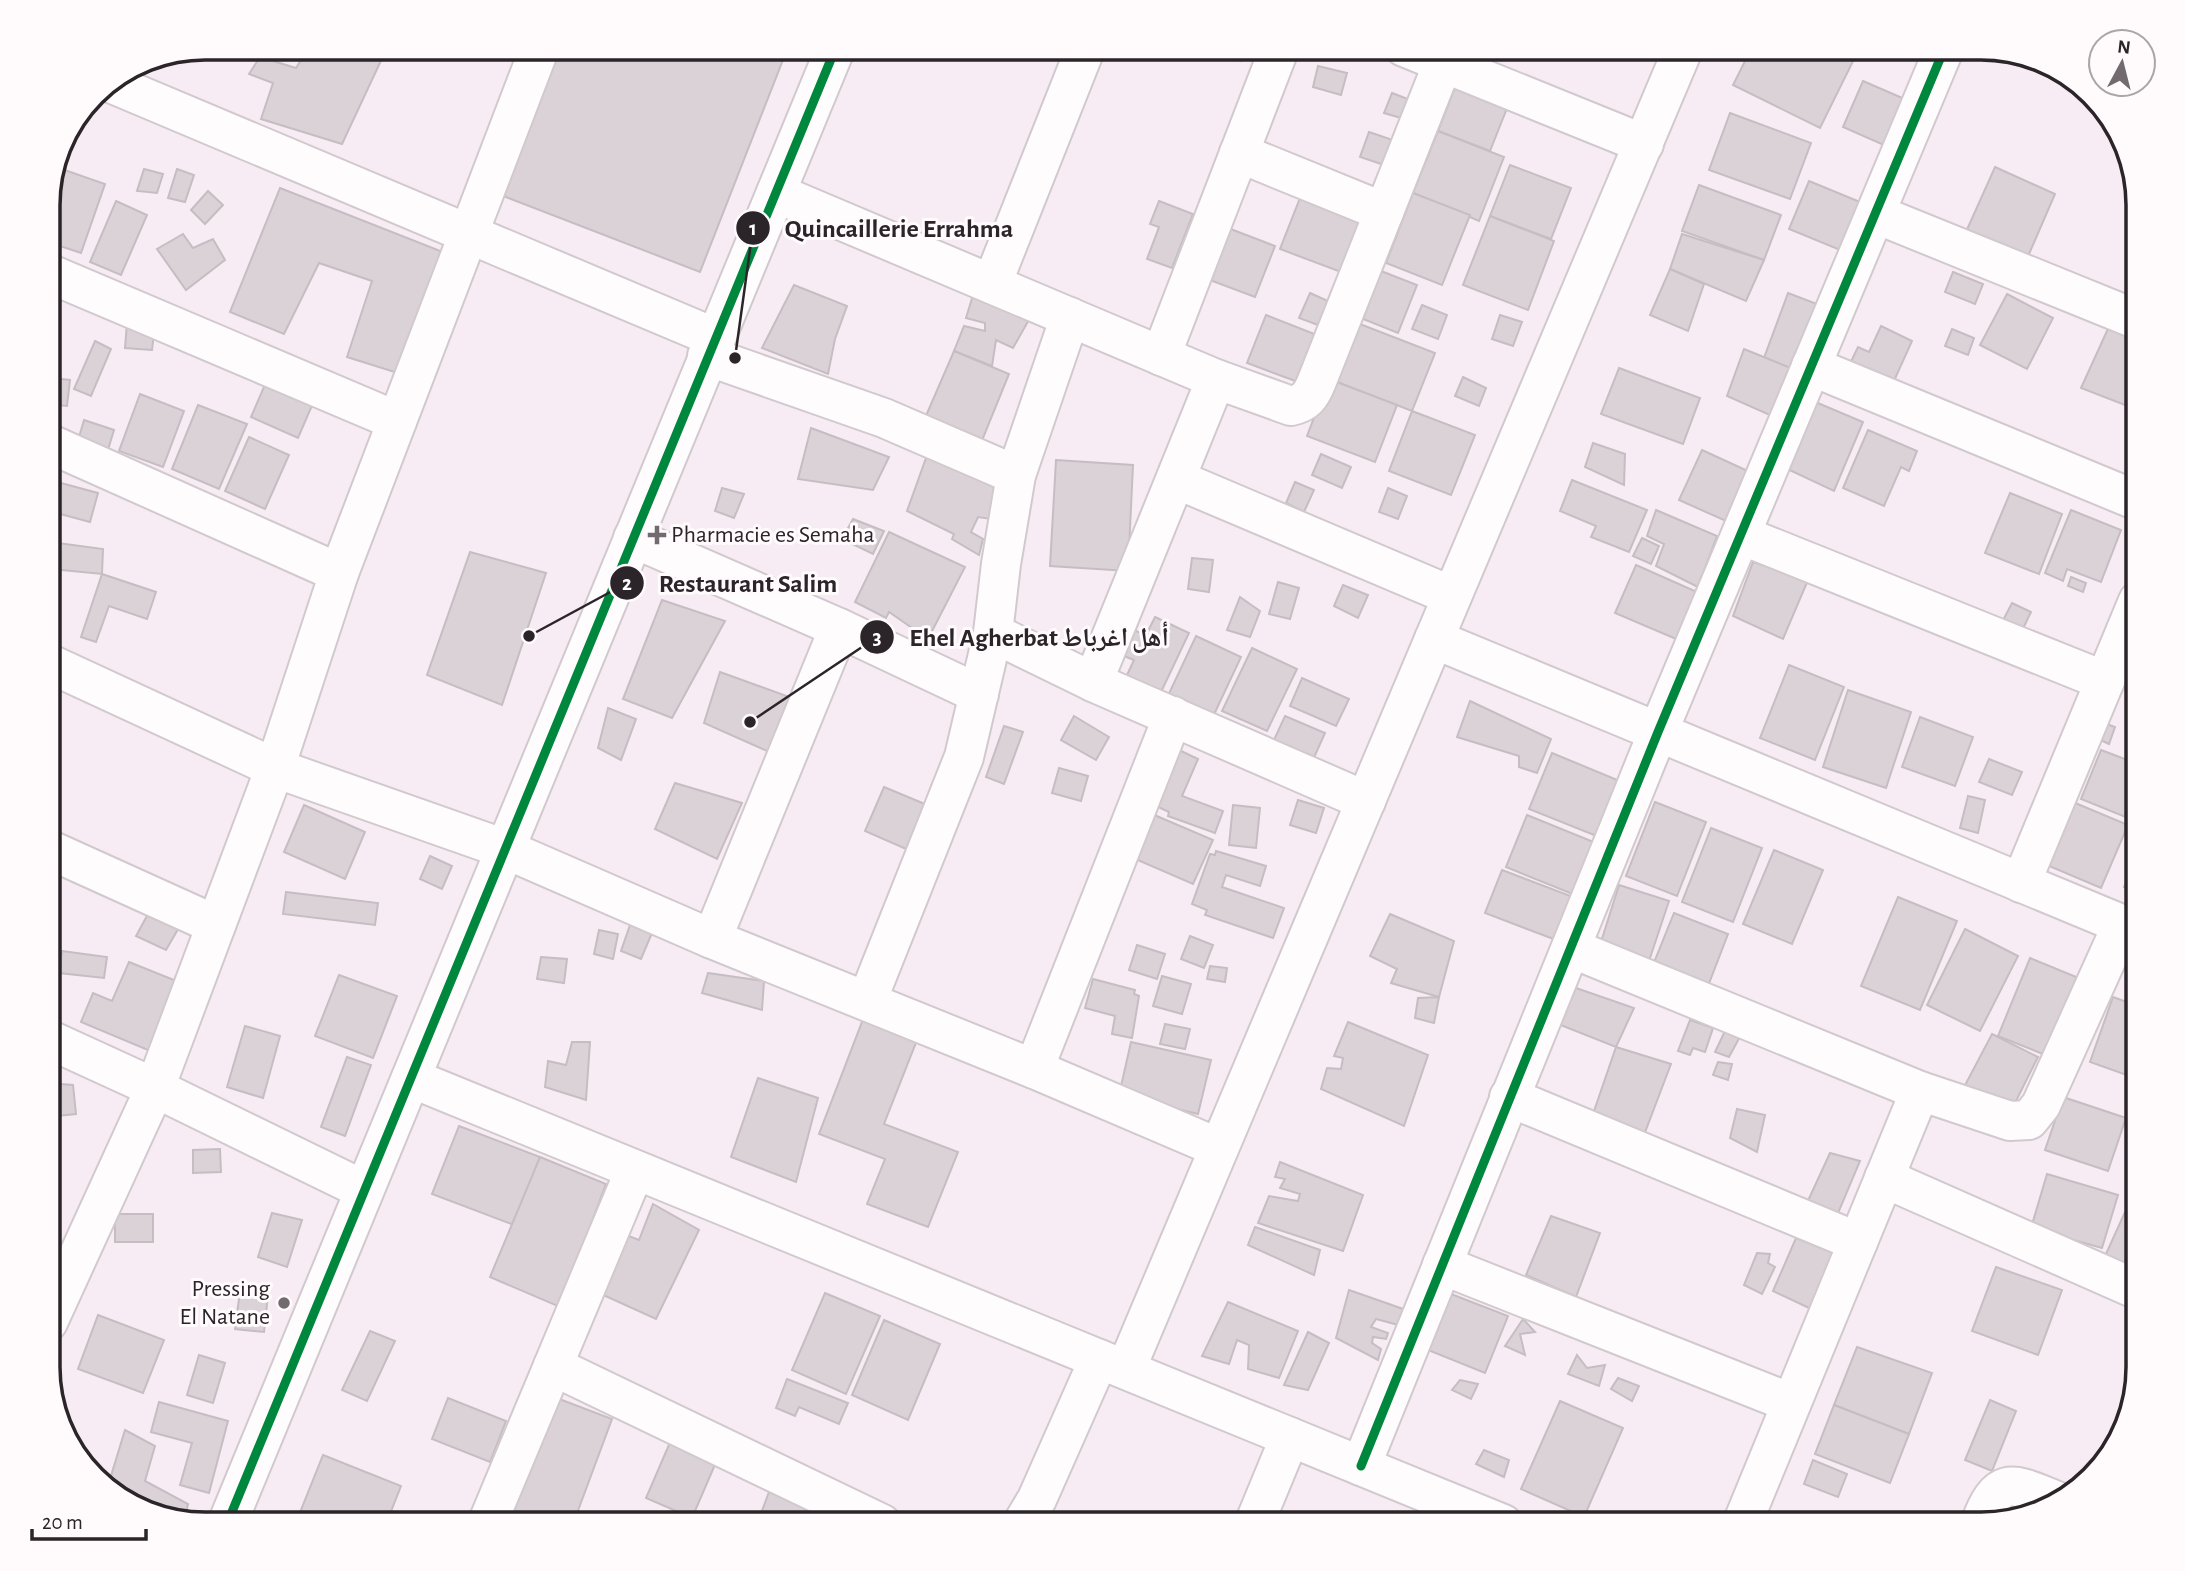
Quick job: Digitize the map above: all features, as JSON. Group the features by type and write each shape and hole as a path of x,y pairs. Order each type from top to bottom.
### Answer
{"street":[{"path":"62,1253 155,1088 275,768 339,573 535,60"},
{"path":"232,1512 831,60"},
{"path":"992,284 1081,60"},
{"path":"1161,356 1275,60"},
{"path":"1436,60 1644,144"},
{"path":"1029,1512 1112,1364 1219,1148 1680,60"},
{"path":"1361,1466 1658,732 1940,60"},
{"path":"776,193 1216,379 1290,405 1303,403 1317,381 1443,63"},
{"path":"120,87 469,233 711,347 1016,475"},
{"path":"1239,153 1384,212"},
{"path":"1876,214 2126,315"},
{"path":"60,278 397,421"},
{"path":"867,1001 964,757 993,633 1016,475 1070,317"},
{"path":"1811,366 2126,496"},
{"path":"1093,682 1216,379"},
{"path":"60,448 339,573"},
{"path":"1176,479 1452,596"},
{"path":"1741,535 2105,681"},
{"path":"634,538 839,628 979,694"},
{"path":"712,939 839,628"},
{"path":"2021,883 2126,630"},
{"path":"993,633 1093,682 1366,801"},
{"path":"1434,639 2126,926"},
{"path":"60,669 275,768 505,849 712,939 1034,1069 1219,1148"},
{"path":"1034,1069 1172,716"},
{"path":"60,854 216,925"},
{"path":"1570,948 1920,1091 2010,1121 2029,1120 2041,1105 2126,936"},
{"path":"60,1044 365,1191"},
{"path":"411,1078 1474,1512"},
{"path":"1747,1512 1920,1091"},
{"path":"1509,1097 1858,1242"},
{"path":"492,1512 635,1170"},
{"path":"1884,1178 2126,1285"},
{"path":"1442,1265 1791,1403"},
{"path":"553,1366 857,1512"},
{"path":"1259,1512 1290,1437"},
{"path":"1984,1512 1989,1499 2001,1488 2019,1486 2045,1497"}],"building":[{"path":"258,60 270,60 296,68 301,60 381,60 342,144 261,119 273,83 249,74"},
{"path":"550,60 783,60 700,272 498,194"},
{"path":"1746,60 1854,60 1820,128 1733,85"},
{"path":"1318,66 1347,73 1341,95 1313,87"},
{"path":"1461,72 1513,93 1490,151 1438,131"},
{"path":"1863,81 1907,100 1886,146 1843,127"},
{"path":"1392,93 1408,99 1401,118 1384,113"},
{"path":"1730,113 1811,143 1790,199 1709,170"},
{"path":"1438,131 1504,157 1479,221 1413,193"},
{"path":"1369,132 1393,140 1384,165 1360,157"},
{"path":"1510,165 1571,188 1551,239 1490,216"},
{"path":"1995,167 2055,194 2026,261 1965,234"},
{"path":"144,169 163,174 157,193 137,191"},
{"path":"177,169 194,175 185,202 168,198"},
{"path":"64,170 105,184 81,253 60,246 60,195"},
{"path":"1809,181 1865,204 1845,252 1789,229"},
{"path":"1699,185 1781,215 1764,260 1682,231"},
{"path":"280,188 443,252 401,374 347,357 372,281 319,263 284,334 230,312"},
{"path":"208,191 223,205 205,224 191,210"},
{"path":"1413,193 1470,215 1442,285 1386,263"},
{"path":"1300,198 1361,221 1341,272 1280,249"},
{"path":"116,201 147,215 121,275 90,262"},
{"path":"1159,201 1193,214 1172,268 1147,259 1159,227 1150,224"},
{"path":"1490,216 1554,241 1528,310 1463,285"},
{"path":"1228,228 1275,246 1255,297 1207,279"},
{"path":"183,234 193,248 213,239 225,260 186,290 157,249"},
{"path":"1682,234 1764,260 1746,301 1670,269"},
{"path":"1670,269 1704,284 1688,331 1650,315"},
{"path":"1381,271 1417,285 1398,333 1363,319"},
{"path":"1953,272 1983,284 1975,304 1945,292"},
{"path":"794,285 847,306 835,339 828,374 762,348"},
{"path":"1310,293 1328,301 1318,325 1299,318"},
{"path":"1788,293 1817,304 1793,369 1764,358"},
{"path":"2007,294 2053,318 2027,369 1980,345"},
{"path":"973,295 1031,316 1013,348 996,340 992,366 954,351 964,326 985,331 985,323 966,318"},
{"path":"1422,305 1447,315 1438,339 1412,329"},
{"path":"1266,315 1317,335 1298,382 1247,363"},
{"path":"1500,315 1522,322 1513,346 1492,339"},
{"path":"1352,321 1435,353 1412,411 1329,379"},
{"path":"2111,322 2126,329 2126,405 2081,388"},
{"path":"127,323 155,325 152,350 125,348"},
{"path":"1881,326 1912,341 1889,392 1846,372 1858,347 1869,352"},
{"path":"1952,329 1974,338 1968,355 1945,346"},
{"path":"95,341 111,349 91,396 74,389"},
{"path":"1744,349 1793,369 1772,416 1727,396"},
{"path":"954,351 1009,374 981,443 925,418"},
{"path":"1619,368 1700,398 1683,444 1601,414"},
{"path":"270,373 317,394 298,438 251,417"},
{"path":"1463,377 1486,388 1479,406 1455,396"},
{"path":"60,379 70,380 67,406 60,405"},
{"path":"1329,379 1397,405 1375,462 1307,436"},
{"path":"140,394 184,411 163,467 119,451"},
{"path":"1813,401 1863,422 1834,491 1781,466"},
{"path":"198,405 247,424 219,489 172,469"},
{"path":"1412,411 1475,435 1451,495 1389,471"},
{"path":"84,420 114,430 107,453 77,444"},
{"path":"811,428 889,457 873,490 798,479"},
{"path":"1868,430 1917,451 1909,471 1901,467 1884,506 1843,488"},
{"path":"249,437 289,455 265,509 225,491"},
{"path":"1593,443 1625,454 1624,485 1585,467"},
{"path":"931,444 1006,477 991,519 978,517 971,532 983,539 979,555 952,539 954,534 907,511"},
{"path":"1702,450 1750,472 1726,521 1679,500"},
{"path":"1321,454 1351,467 1342,488 1312,475"},
{"path":"1056,460 1133,465 1128,571 1050,566"},
{"path":"1572,480 1647,510 1629,552 1591,537 1596,526 1560,511"},
{"path":"1295,482 1314,490 1304,512 1286,503"},
{"path":"61,483 98,493 90,522 60,514"},
{"path":"722,488 744,494 734,518 715,511"},
{"path":"1388,488 1407,496 1398,519 1379,512"},
{"path":"2010,493 2062,514 2039,574 1985,553"},
{"path":"1656,510 1717,536 1698,587 1656,566 1664,544 1647,536"},
{"path":"2071,510 2121,530 2101,582 2067,569 2063,581 2045,573"},
{"path":"853,519 884,531 873,554 842,539"},
{"path":"889,532 965,567 928,639 889,612 886,618 855,602"},
{"path":"1642,538 1659,546 1651,564 1633,556"},
{"path":"60,543 103,549 102,574 60,570"},
{"path":"470,552 546,573 502,705 427,675"},
{"path":"1192,558 1213,560 1209,592 1188,589"},
{"path":"1753,562 1808,580 1783,639 1733,616"},
{"path":"1636,565 1697,592 1676,639 1615,613"},
{"path":"102,574 156,592 147,619 109,606 96,642 81,637"},
{"path":"2071,577 2086,583 2083,592 2068,586"},
{"path":"1278,582 1299,588 1290,619 1269,614"},
{"path":"1343,585 1368,595 1358,618 1334,606"},
{"path":"1240,597 1260,611 1250,637 1227,630"},
{"path":"662,600 725,621 672,718 623,699"},
{"path":"2012,603 2031,612 2020,635 2000,626"},
{"path":"1155,617 1189,633 1154,707 1120,690 1134,660 1116,653 1126,627 1146,635"},
{"path":"1196,636 1241,657 1211,721 1166,700"},
{"path":"1252,648 1297,669 1267,731 1222,711"},
{"path":"1789,665 1844,687 1815,760 1760,738"},
{"path":"720,672 795,699 776,755 704,723"},
{"path":"1302,678 1349,699 1336,726 1290,706"},
{"path":"1848,690 1911,712 1886,788 1823,767"},
{"path":"1470,701 1551,739 1537,773 1519,767 1519,756 1457,737"},
{"path":"608,708 636,719 621,760 598,748"},
{"path":"1074,716 1109,737 1096,760 1061,740"},
{"path":"1285,716 1325,733 1308,771 1268,753"},
{"path":"1920,717 1973,737 1955,786 1902,767"},
{"path":"2099,721 2115,727 2109,744 2092,736"},
{"path":"1004,726 1023,732 1004,784 986,777"},
{"path":"1179,750 1198,759 1182,796 1223,811 1215,833 1168,816 1169,812 1154,805"},
{"path":"2101,750 2126,759 2126,817 2081,799"},
{"path":"1552,753 1627,784 1604,839 1529,809"},
{"path":"1989,759 2022,772 2012,795 1979,782"},
{"path":"1059,768 1088,776 1081,801 1052,793"},
{"path":"675,783 742,803 717,859 655,829"},
{"path":"884,787 925,804 906,849 865,831"},
{"path":"1968,796 1985,800 1978,833 1960,828"},
{"path":"1298,800 1324,808 1316,833 1290,825"},
{"path":"2068,800 2126,824 2101,888 2042,863"},
{"path":"1655,802 1706,822 1677,896 1626,876"},
{"path":"304,805 365,832 345,879 284,852"},
{"path":"1233,805 1260,808 1256,848 1229,845"},
{"path":"1145,811 1213,840 1193,884 1126,855"},
{"path":"1527,815 1601,845 1580,897 1506,867"},
{"path":"1711,828 1762,848 1733,922 1682,902"},
{"path":"1774,850 1823,870 1792,944 1743,924"},
{"path":"1216,851 1266,866 1260,886 1226,875 1222,887 1284,908 1273,938 1205,915 1207,910 1192,904 1210,854 1215,855"},
{"path":"430,856 452,866 442,889 420,879"},
{"path":"1502,870 1581,900 1564,943 1485,913"},
{"path":"1619,885 1669,901 1649,961 1600,945"},
{"path":"286,892 378,903 375,925 283,914"},
{"path":"1898,897 1957,921 1920,1010 1861,986"},
{"path":"1674,913 1728,934 1708,986 1653,965"},
{"path":"148,914 181,924 166,950 136,936"},
{"path":"1390,914 1454,941 1439,997 1391,983 1397,969 1370,956"},
{"path":"630,925 652,933 641,959 621,951"},
{"path":"1965,929 2018,956 1980,1031 1927,1005"},
{"path":"599,930 618,934 613,959 594,954"},
{"path":"1190,936 1213,945 1204,968 1181,959"},
{"path":"1137,945 1165,954 1157,979 1129,970"},
{"path":"62,951 107,957 104,978 60,973"},
{"path":"541,957 567,959 564,983 537,979"},
{"path":"2030,958 2086,981 2053,1058 1998,1036"},
{"path":"129,962 184,984 155,1053 81,1022 93,993 112,1001"},
{"path":"1210,966 1227,968 1225,982 1207,979"},
{"path":"708,973 764,981 762,1010 702,993"},
{"path":"339,975 397,996 373,1058 315,1036"},
{"path":"1162,976 1191,984 1182,1014 1153,1006"},
{"path":"1093,979 1135,990 1134,994 1139,996 1132,1038 1112,1034 1115,1016 1085,1008"},
{"path":"1576,988 1634,1008 1616,1047 1558,1024"},
{"path":"1439,997 1434,1023 1415,1018 1418,998"},
{"path":"2113,997 2126,1002 2126,1075 2090,1062"},
{"path":"865,1014 919,1035 884,1124 958,1152 928,1227 867,1204 885,1159 819,1134"},
{"path":"1690,1020 1713,1028 1705,1052 1693,1048 1690,1055 1678,1051"},
{"path":"1348,1022 1428,1055 1404,1126 1321,1089 1327,1068 1341,1069 1343,1058 1334,1056"},
{"path":"1165,1024 1190,1029 1185,1049 1160,1044"},
{"path":"245,1026 280,1036 263,1098 227,1087"},
{"path":"1726,1029 1742,1033 1729,1057 1715,1052"},
{"path":"1992,1034 2038,1057 2010,1113 1963,1089"},
{"path":"572,1042 590,1042 586,1100 545,1087 548,1061 566,1065"},
{"path":"1131,1042 1211,1060 1198,1114 1119,1095"},
{"path":"1616,1047 1671,1064 1644,1135 1592,1117"},
{"path":"347,1057 371,1065 345,1136 321,1127"},
{"path":"1718,1062 1732,1064 1728,1080 1713,1075"},
{"path":"758,1078 818,1098 796,1182 731,1157"},
{"path":"60,1084 73,1085 76,1114 60,1116"},
{"path":"2063,1097 2126,1118 2108,1171 2045,1150"},
{"path":"1737,1109 1765,1115 1757,1152 1730,1138"},
{"path":"459,1126 540,1157 514,1225 432,1194"},
{"path":"220,1149 221,1172 193,1173 193,1150"},
{"path":"1830,1153 1860,1161 1836,1218 1806,1205"},
{"path":"540,1157 606,1184 560,1307 490,1277"},
{"path":"1280,1162 1363,1195 1343,1251 1258,1223 1269,1196 1298,1201 1300,1194 1280,1188 1285,1179 1275,1177"},
{"path":"2047,1174 2118,1195 2102,1248 2031,1228"},
{"path":"653,1204 699,1230 656,1319 601,1294 626,1235 639,1240"},
{"path":"2125,1212 2126,1212 2126,1276 2101,1265"},
{"path":"272,1213 302,1220 287,1267 258,1257"},
{"path":"115,1214 153,1214 153,1242 115,1242"},
{"path":"1551,1216 1600,1233 1576,1297 1526,1275"},
{"path":"1255,1227 1320,1250 1314,1275 1248,1245"},
{"path":"1796,1238 1842,1256 1822,1314 1773,1291"},
{"path":"1757,1253 1770,1254 1768,1263 1775,1267 1762,1294 1744,1285"},
{"path":"1996,1267 2062,1290 2038,1355 1972,1331"},
{"path":"1349,1290 1406,1310 1402,1326 1376,1319 1371,1327 1388,1333 1386,1339 1373,1337 1372,1343 1381,1349 1378,1360 1336,1338"},
{"path":"240,1291 268,1295 264,1332 235,1329"},
{"path":"825,1293 880,1316 846,1394 792,1370"},
{"path":"1451,1294 1508,1316 1485,1373 1428,1350"},
{"path":"1228,1302 1298,1331 1279,1378 1248,1369 1249,1345 1237,1340 1229,1364 1202,1356"},
{"path":"98,1315 164,1340 143,1393 78,1369"},
{"path":"1523,1319 1535,1332 1520,1334 1525,1355 1505,1346"},
{"path":"884,1320 940,1344 908,1420 852,1395"},
{"path":"370,1331 395,1341 367,1401 342,1390"},
{"path":"1308,1332 1329,1343 1308,1390 1284,1385"},
{"path":"1857,1347 1932,1373 1909,1434 1834,1405"},
{"path":"199,1355 225,1363 213,1403 187,1395"},
{"path":"1577,1355 1587,1368 1605,1365 1599,1386 1568,1374"},
{"path":"1618,1378 1639,1386 1632,1401 1611,1389"},
{"path":"787,1379 848,1403 839,1424 799,1407 795,1416 776,1408"},
{"path":"1460,1380 1478,1384 1471,1399 1452,1390"},
{"path":"554,1397 612,1419 577,1512 511,1512"},
{"path":"448,1398 506,1421 490,1462 432,1439"},
{"path":"1990,1400 2016,1411 1992,1471 1965,1460"},
{"path":"1560,1401 1623,1428 1586,1512 1573,1512 1521,1489"},
{"path":"159,1402 228,1421 209,1493 180,1485 192,1443 151,1432"},
{"path":"1834,1405 1909,1434 1890,1483 1815,1454"},
{"path":"125,1430 155,1446 145,1481 188,1504 187,1510 140,1497 111,1477"},
{"path":"671,1440 717,1460 695,1512 678,1512 646,1498"},
{"path":"1484,1450 1509,1460 1504,1477 1476,1464"},
{"path":"323,1455 401,1486 391,1512 300,1512"},
{"path":"1813,1460 1847,1474 1838,1497 1804,1484"},
{"path":"769,1492 821,1512 762,1512"}],"cycle path":[{"path":"232,1512 831,60"},
{"path":"1361,1466 1658,732 1940,60"}],"place":[{"name":"Quincaillerie Errahma","path":"735,358"},
{"name":"Pharmacie es Semaha","path":"657,535"},
{"name":"Restaurant Salim","path":"529,636"},
{"name":"Ehel Agherbat أهل اغرباط","path":"750,722"},
{"name":"Pressing El Natane","path":"284,1303"}]}
